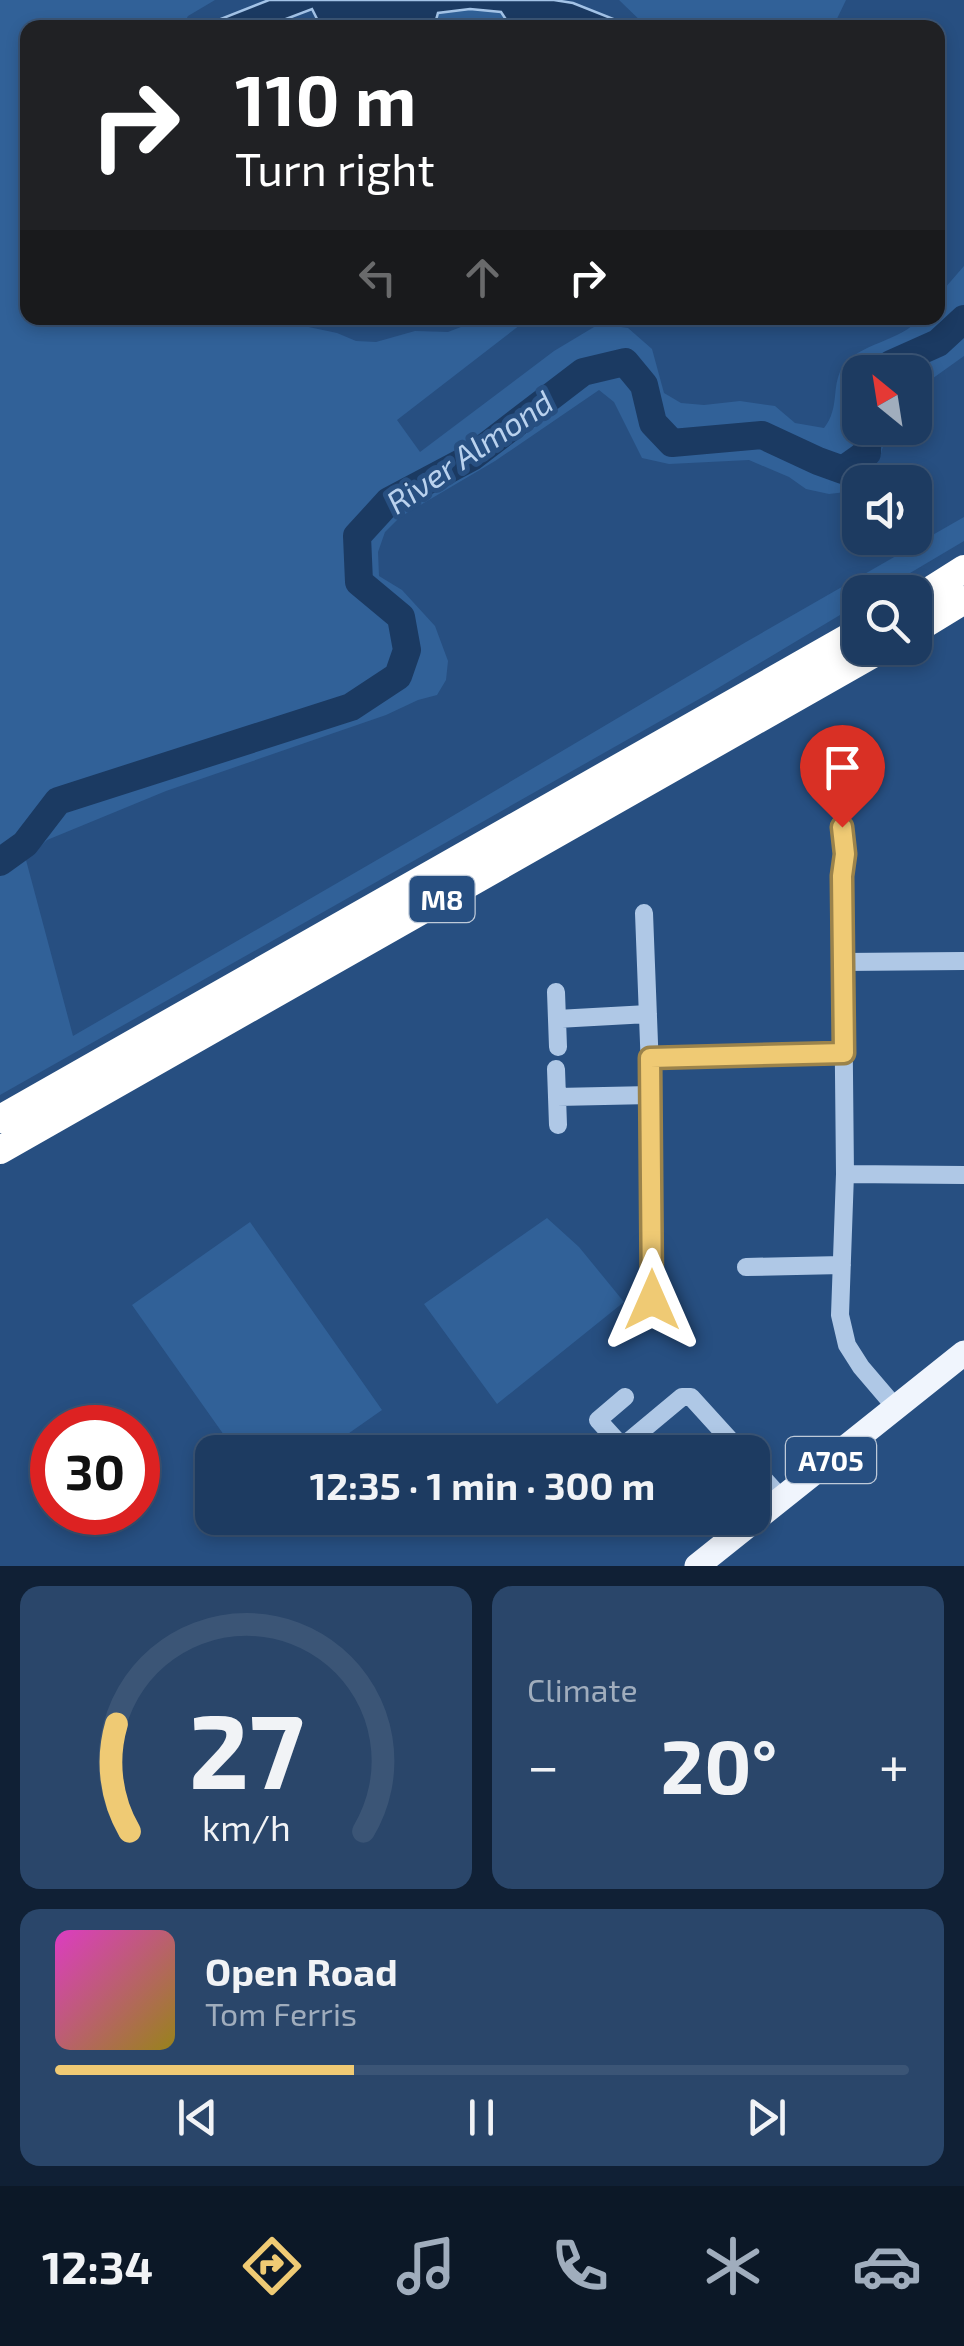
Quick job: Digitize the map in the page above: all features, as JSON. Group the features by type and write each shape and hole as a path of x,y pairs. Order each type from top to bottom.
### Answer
{"highway":[{"path":"932,589 964,569"},
{"path":"932,620 964,600"},
{"name":"M8","path":"0,1119 842,641"},
{"name":"M8","path":"0,1150 854,665"}],"main road":[{"name":"A705","path":"697,1566 964,1352"}],"street":[{"path":"842,827 844,1174 840,1315 847,1345 896,1408"},
{"path":"644,913 652,1095 652,1300"},
{"path":"843,962 964,960"},
{"path":"556,992 558,1047"},
{"path":"557,1019 648,1014"},
{"path":"650,1058 844,1053"},
{"path":"556,1069 558,1125"},
{"path":"557,1096 652,1095"},
{"path":"844,1174 964,1175"},
{"path":"746,1267 842,1265"},
{"path":"612,1435 598,1420 625,1397"},
{"path":"641,1435 682,1397 690,1397 725,1435"},
{"path":"770,1486 782,1499"}],"shaded area":[{"path":"0,0 215,0 186,20 20,20 20,325 299,325 356,341 376,342 415,331 448,332 466,325 520,325 397,420 420,452 554,351 597,325 628,328 652,349 664,393 681,403 740,401 775,406 795,423 824,428 832,413 842,368 842,445 883,445 874,465 842,465 842,492 829,494 806,489 749,460 669,464 642,458 614,402 599,390 495,461 400,517 385,532 378,552 379,576 402,590 435,626 448,661 446,680 437,695 166,791 47,840 26,860 73,1036 842,587 842,614 708,694 0,1095"},
{"path":"269,0 554,0 616,20 506,20 501,12 470,9 438,13 436,20 316,20 312,9 283,20 218,20"},
{"path":"619,0 846,0 836,20 640,20"},
{"path":"470,9 501,12 506,20 436,20 437,13"},
{"path":"964,266 964,356 932,379 932,355 855,355 913,325 945,325 945,288"},
{"path":"964,517 964,541 907,575 863,575 898,555 932,555 932,535"},
{"path":"547,1218 579,1247 624,1302 497,1404 424,1304"},
{"path":"250,1222 382,1410 346,1435 224,1435 132,1305"}],"waterway":[{"name":"River Almond","path":"911,355 938,343 964,319"},
{"name":"River Almond","path":"0,862 25,844 58,801 351,707 398,676 407,650 401,617 359,582 357,536 389,501 472,457 583,372 625,362 644,385 653,423 672,443 762,435 843,470 867,453 867,445"}],"route":[{"path":"652,1300 650,1058 844,1053 842,827"}]}
